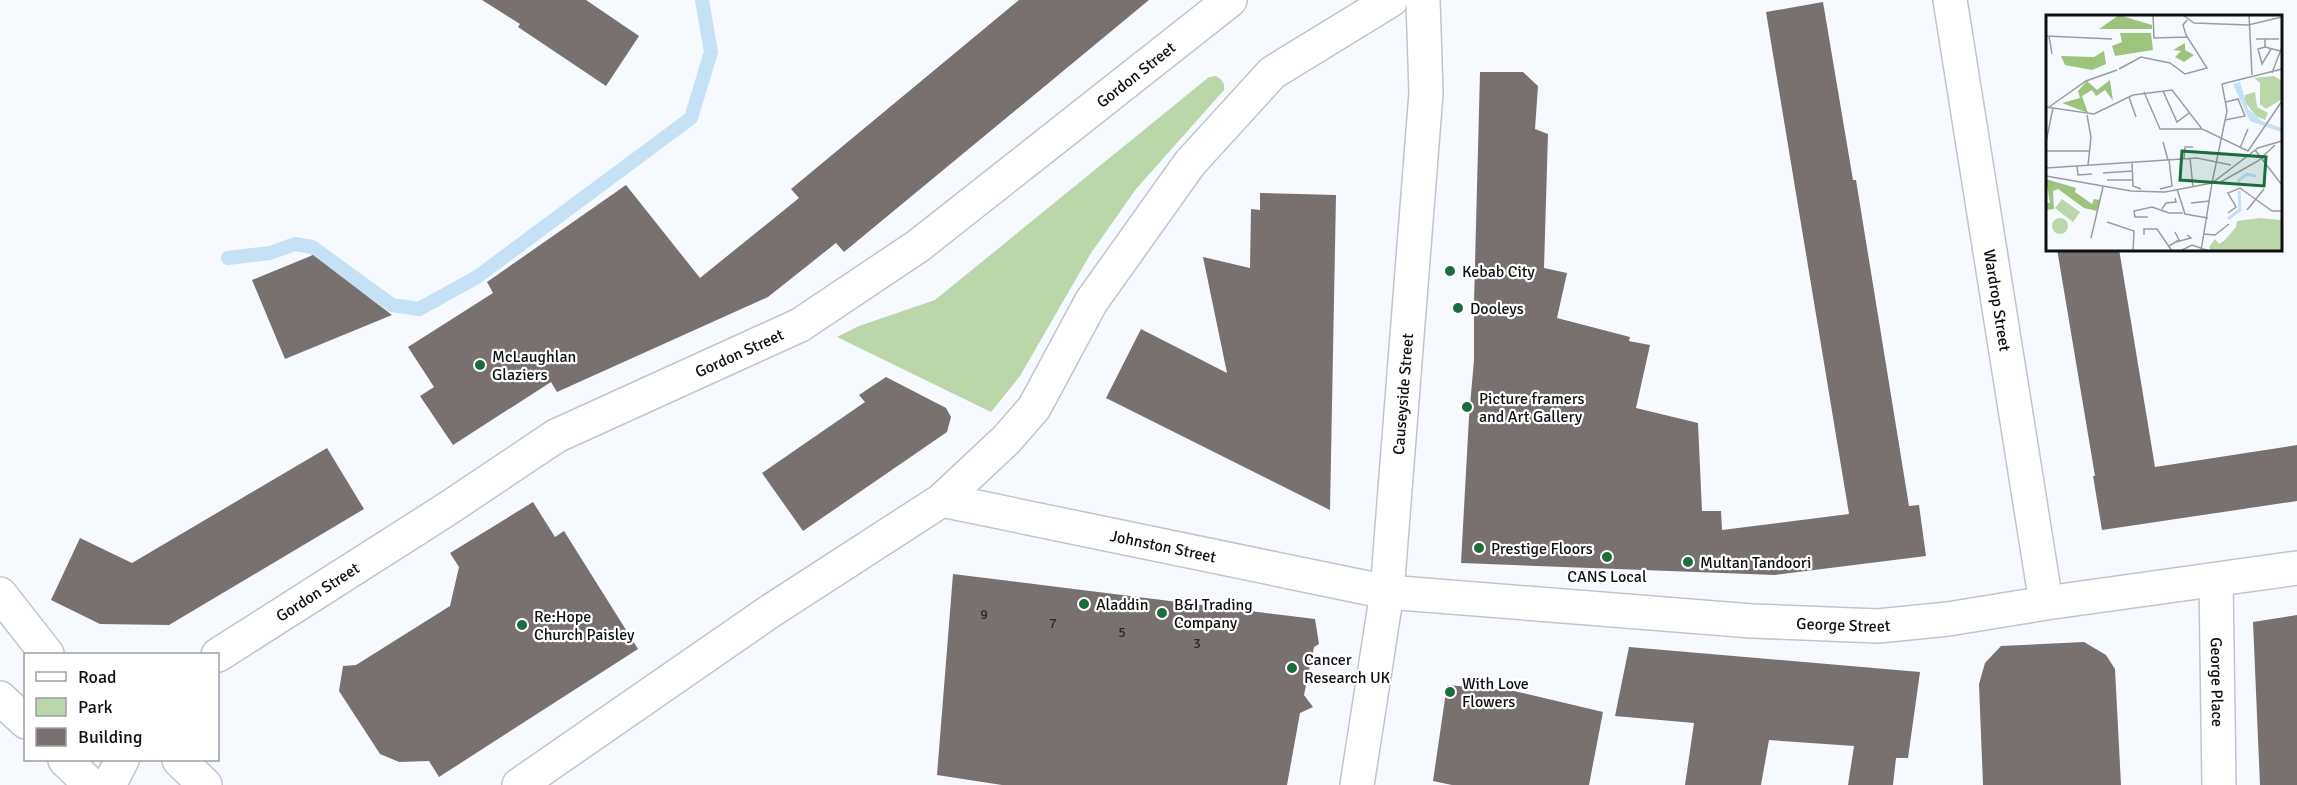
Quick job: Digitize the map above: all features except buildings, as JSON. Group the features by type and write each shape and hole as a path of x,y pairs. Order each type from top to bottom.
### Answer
{"street":[{"name":"Gordon Street","path":"219,654 556,436 800,326 918,246 1230,0"},
{"path":"519,785 769,612 942,500 1006,440 1034,408 1091,302 1190,163 1272,74 1390,0"},
{"name":"Causeyside Street","path":"1357,785 1387,592 1426,93 1423,0"},
{"name":"Wardrop Street","path":"1950,0 2046,603"},
{"name":"Johnston Street","path":"942,500 1387,592"},
{"name":"George Street","path":"1387,592 1752,621 1878,626 1948,619 2297,568"},
{"name":"George Place","path":"2216,580 2220,785"},
{"path":"0,594 46,653"},
{"path":"0,698 24,720"},
{"path":"66,761 91,785"},
{"path":"108,785 121,761"},
{"path":"181,761 206,785"}],"green space":[{"path":"1216,76 1223,82 1224,90 1136,189 1091,253 1020,376 991,412 837,337 859,326 935,300 1209,77"}],"waterway":[{"path":"228,258 270,253 295,244 312,247 392,305 419,309 477,277 691,118 711,52 702,0"}],"place":[{"name":"Kebab City","path":"1450,271"},
{"name":"Dooleys","path":"1458,308"},
{"name":"McLaughlan Glaziers","path":"480,365"},
{"name":"Picture framers and Art Gallery","path":"1467,407"},
{"name":"Prestige Floors","path":"1479,548"},
{"name":"CANS Local","path":"1607,557"},
{"name":"Multan Tandoori","path":"1688,562"},
{"name":"Aladdin","path":"1084,604"},
{"name":"B&I Trading Company","path":"1162,613"},
{"name":"Re:Hope Church Paisley","path":"522,625"},
{"name":"Cancer Research UK","path":"1292,668"},
{"name":"With Love Flowers","path":"1450,692"}]}
